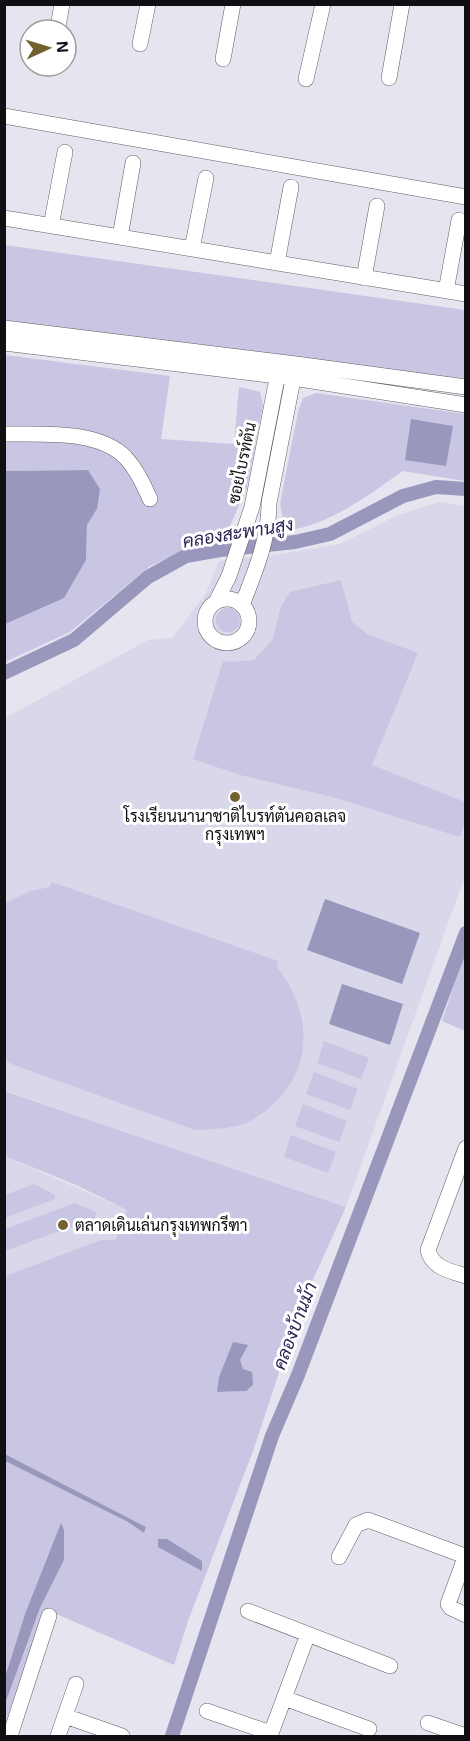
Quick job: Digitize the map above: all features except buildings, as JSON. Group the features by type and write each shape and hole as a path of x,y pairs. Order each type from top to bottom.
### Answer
{"street":[{"path":"140,45 148,4"},
{"path":"223,59 233,4"},
{"path":"306,79 323,4"},
{"path":"389,78 402,4"},
{"path":"4,116 465,197"},
{"path":"51,226 64,152"},
{"path":"120,237 133,163"},
{"path":"192,249 206,178"},
{"path":"277,263 291,187"},
{"path":"364,278 377,206"},
{"path":"4,218 465,294"},
{"path":"447,291 459,220"},
{"path":"4,328 278,369 465,387"},
{"path":"4,343 278,369"},
{"name":"ซอยไบรท์ตัน","path":"278,369 252,507 229,576 216,602 206,614 205,625 210,636 222,643 236,642 246,633 249,619 248,612 242,605 257,568 269,525 269,503 294,371"},
{"path":"294,371 465,405"},
{"path":"4,434 73,435 100,442 126,458 140,477 150,498"},
{"path":"216,602 230,599 242,605"},
{"path":"465,1148 428,1250 433,1263 465,1276"},
{"path":"339,1557 356,1525 368,1520 465,1556 448,1604 465,1615"},
{"path":"248,1611 390,1666"},
{"path":"10,1737 49,1616"},
{"path":"207,1711 271,1735 308,1634"},
{"path":"58,1737 76,1684"},
{"path":"284,1698 369,1729"},
{"path":"65,1716 122,1737"},
{"path":"428,1724 465,1736"}],"shaded area":[{"path":"5,245 465,310 465,379 5,324"},
{"path":"5,355 170,376 161,439 234,444 239,387 260,392 263,405 247,487 222,544 177,554 150,566 70,632 5,662 4,624 64,597 86,560 87,525 97,509 88,470 5,471"},
{"path":"316,393 465,414 465,481 403,471 333,516 302,528 285,531 280,504 298,412 303,398"},
{"path":"411,419 453,426 446,466 405,460"},
{"path":"88,470 100,489 97,509 87,525 86,560 64,598 5,624 5,471"},
{"name":"โรงเรียนนานาชาติไบรท์ตันคอลเลจ กรุงเทพฯ","path":"439,502 465,506 465,876 346,1207 5,1091 5,718 148,640 172,638 206,593 219,561 268,556 340,544 396,516"},
{"path":"341,580 352,622 367,634 418,653 372,765 465,802 465,821 460,837 336,798 240,775 193,759 223,661 254,660 273,639 281,606 290,592"},
{"path":"228,608 236,612 240,620 236,628 228,632 220,628 216,620 220,612"},
{"path":"52,882 278,961 277,967 299,1009 303,1030 302,1051 297,1071 286,1090 271,1107 244,1124 195,1130 5,1060 5,903 31,891 49,887"},
{"path":"325,899 420,933 402,984 307,950"},
{"path":"466,953 465,1031 442,1021"},
{"path":"342,984 403,1004 390,1045 329,1024"},
{"path":"324,1041 369,1058 361,1079 317,1063"},
{"path":"314,1072 358,1089 350,1110 306,1094"},
{"path":"4,1091 346,1207 301,1306 253,1451 188,1621 174,1665 45,1609 5,1723 5,1704 40,1608 64,1560 64,1530 25,1614 5,1677 5,1461 128,1522 144,1533 146,1527 5,1454 5,1276 101,1240 115,1240 127,1210 76,1185 5,1156","holes":["247,1345 239,1360 243,1369 246,1391 217,1392"]},
{"path":"303,1104 347,1121 339,1142 295,1126"},
{"path":"291,1135 336,1152 328,1173 284,1157"},
{"name":"ตลาดเดินเล่นกรุงเทพกรีฑา","path":"5,1156 127,1210 115,1240 101,1240 5,1276"},
{"path":"34,1184 55,1195 55,1199 5,1218 5,1195"},
{"path":"75,1203 96,1212 95,1218 5,1251 5,1229"},
{"path":"233,1342 248,1345 240,1360 243,1369 252,1372 253,1385 246,1391 217,1392 219,1377"},
{"path":"5,1454 146,1527 144,1533 128,1522 5,1461"},
{"path":"61,1523 64,1530 64,1560 40,1608 5,1704 5,1677 25,1614"},
{"path":"158,1539 167,1539 202,1561 202,1571 158,1547"}],"waterway":[{"name":"คลองสะพานสูง","path":"4,673 74,640 148,577 186,556 295,542 330,534 403,496 436,487 466,489"},
{"name":"คลองบ้านม้า","path":"172,1736 272,1436 298,1375 466,933"}],"place":[{"name":"โรงเรียนนานาชาติไบรท์ตันคอลเลจ กรุงเทพฯ","path":"235,797"},
{"name":"ตลาดเดินเล่นกรุงเทพกรีฑา","path":"63,1225"}]}
